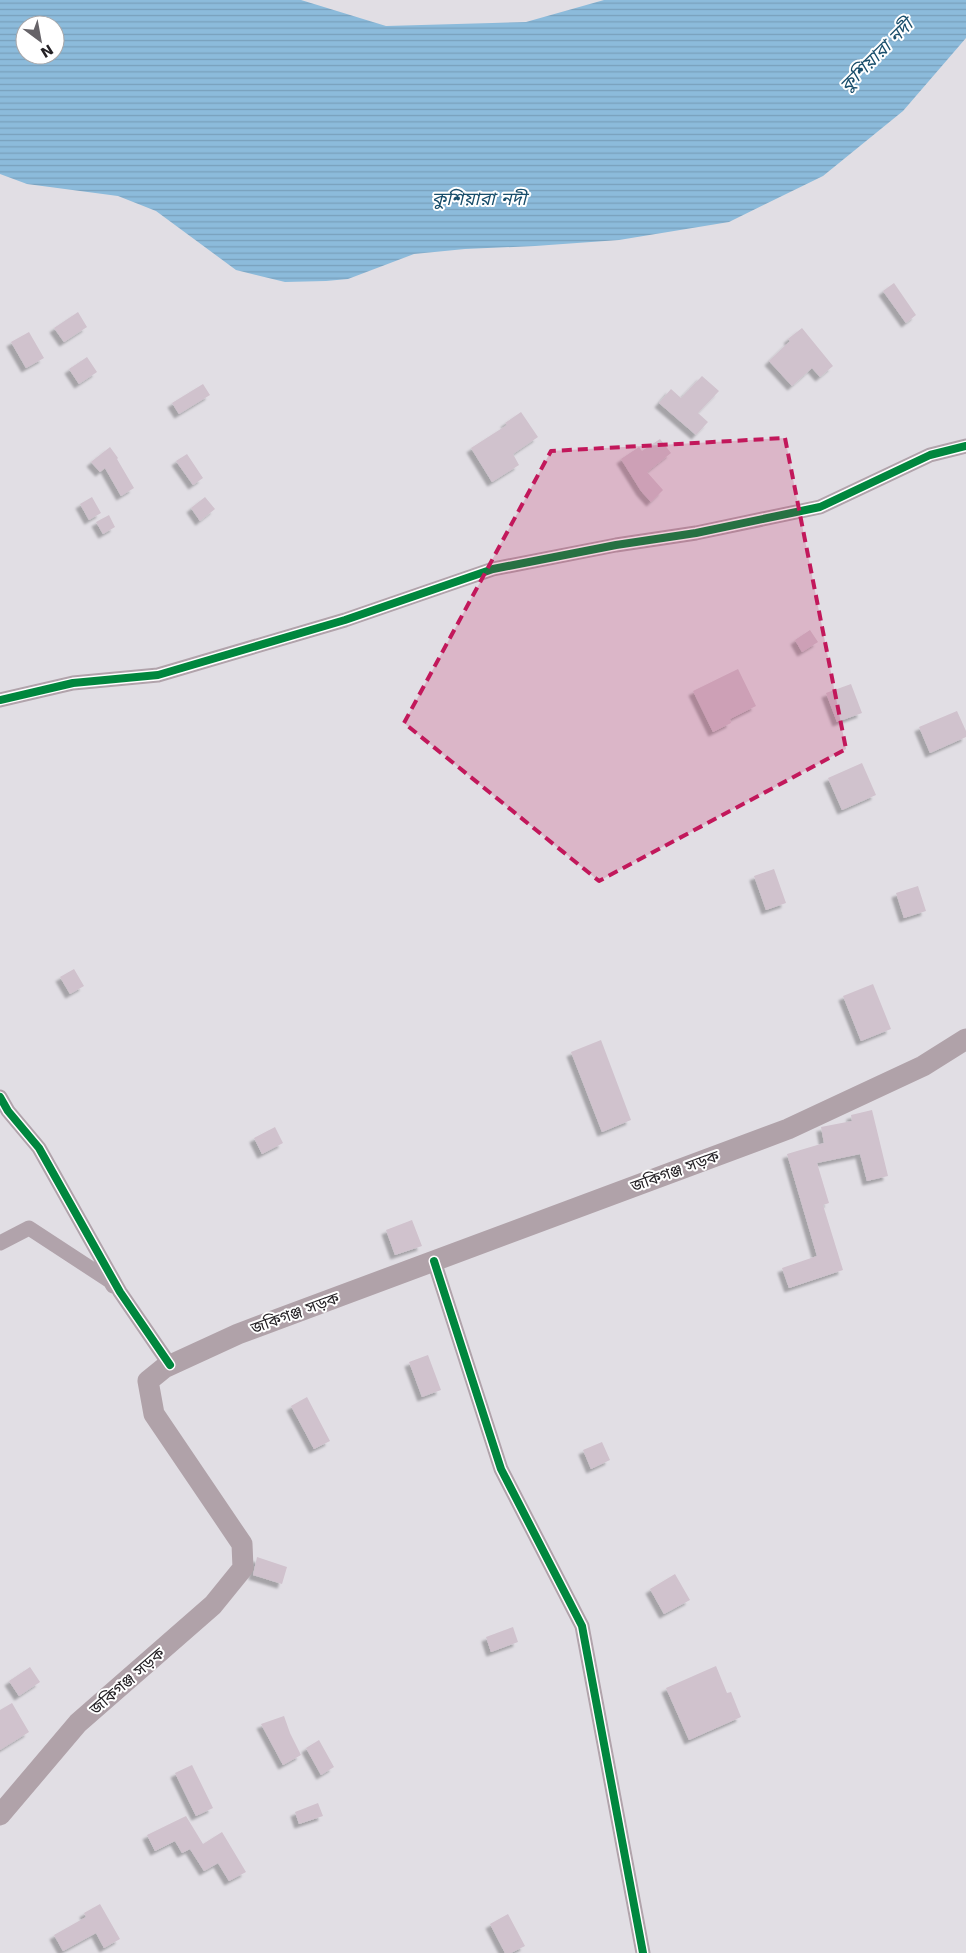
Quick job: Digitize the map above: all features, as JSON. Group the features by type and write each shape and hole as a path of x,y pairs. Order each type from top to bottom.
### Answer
{"main road":[{"name":"জকিগঞ্জ সড়ক","path":"0,1815 78,1723 213,1605 243,1568 242,1544 154,1414 148,1381 167,1367 238,1334 788,1129 923,1066 966,1039"}],"street":[{"path":"0,700 73,683 158,675 345,620 494,569 616,545 696,533 820,507 930,455 966,446"},
{"path":"0,1097 8,1111 39,1148 120,1292 167,1367"},
{"path":"0,1243 29,1228 110,1282 167,1367"},
{"path":"434,1261 501,1469 582,1626 643,1953"}],"highlighted area":[{"path":"785,438 846,749 599,881 404,723 551,451"}],"water":[{"name":"কুশিয়ারা নদী","path":"0,0 301,0 386,26 526,22 604,0 966,0 966,38 903,111 823,176 729,222 619,240 465,249 414,254 348,279 285,282 236,270 156,211 118,196 27,184 0,174"}],"building":[{"path":"894,283 916,315 906,323 883,291"},
{"path":"78,312 87,327 64,342 54,328"},
{"path":"802,328 833,366 820,377 812,368 792,386 769,361 790,341 788,339"},
{"path":"29,332 44,358 26,368 11,342"},
{"path":"87,357 97,372 79,384 69,369"},
{"path":"702,376 719,391 698,413 708,422 696,435 659,403 671,389 681,398"},
{"path":"203,384 210,395 179,414 172,403"},
{"path":"521,412 538,437 513,454 519,465 492,482 471,448 507,425 505,423"},
{"path":"660,439 671,453 647,472 663,490 651,502 641,491 621,459 639,447 642,451"},
{"path":"110,447 134,488 121,496 105,468 100,472 91,462"},
{"path":"187,454 203,478 193,485 176,461"},
{"path":"92,497 101,513 89,520 80,504"},
{"path":"205,497 215,509 200,521 191,508"},
{"path":"109,515 115,527 103,534 96,522"},
{"path":"810,630 818,642 802,652 795,640"},
{"path":"738,669 756,706 730,719 731,723 713,732 693,691"},
{"path":"851,684 862,713 837,722 826,693"},
{"path":"957,711 966,731 966,737 930,753 919,727"},
{"path":"862,763 876,795 842,810 828,778"},
{"path":"774,869 786,903 766,910 754,876"},
{"path":"918,886 926,911 904,918 896,893"},
{"path":"74,969 84,986 70,994 60,977"},
{"path":"873,984 891,1029 861,1041 843,996"},
{"path":"601,1040 631,1120 602,1132 571,1052"},
{"path":"872,1110 888,1176 867,1181 860,1154 817,1163 829,1203 823,1205 843,1270 789,1288 782,1268 817,1256 787,1154 824,1143 821,1127 852,1121 851,1115"},
{"path":"275,1127 283,1143 262,1154 254,1138"},
{"path":"412,1220 422,1246 395,1255 386,1230"},
{"path":"428,1355 441,1390 422,1397 409,1362"},
{"path":"307,1397 330,1441 314,1449 291,1406"},
{"path":"602,1442 610,1460 591,1469 583,1450"},
{"path":"257,1557 287,1567 282,1584 253,1575"},
{"path":"675,1574 690,1600 664,1614 650,1589"},
{"path":"513,1627 518,1642 491,1652 486,1637"},
{"path":"716,1666 727,1693 731,1692 741,1717 689,1740 666,1688"},
{"path":"30,1667 40,1682 19,1696 9,1681"},
{"path":"12,1703 29,1732 0,1750 0,1710"},
{"path":"284,1716 301,1755 283,1765 261,1724"},
{"path":"319,1740 334,1767 321,1775 306,1748"},
{"path":"192,1765 213,1808 196,1816 175,1773"},
{"path":"318,1803 323,1816 299,1824 295,1812"},
{"path":"186,1816 203,1844 222,1832 246,1872 229,1881 218,1863 204,1871 190,1849 182,1853 175,1841 155,1851 147,1835"},
{"path":"100,1904 120,1939 104,1948 96,1933 63,1951 54,1935 86,1917 84,1913"},
{"path":"508,1914 525,1946 511,1953 505,1953 490,1924"}],"cycle path":[{"path":"0,700 73,683 158,675 345,620 493,569 616,545 696,533 820,507 930,455 966,446"},
{"path":"0,1097 8,1111 39,1148 120,1292 170,1365"},
{"path":"434,1261 501,1469 582,1626 643,1953"}]}
